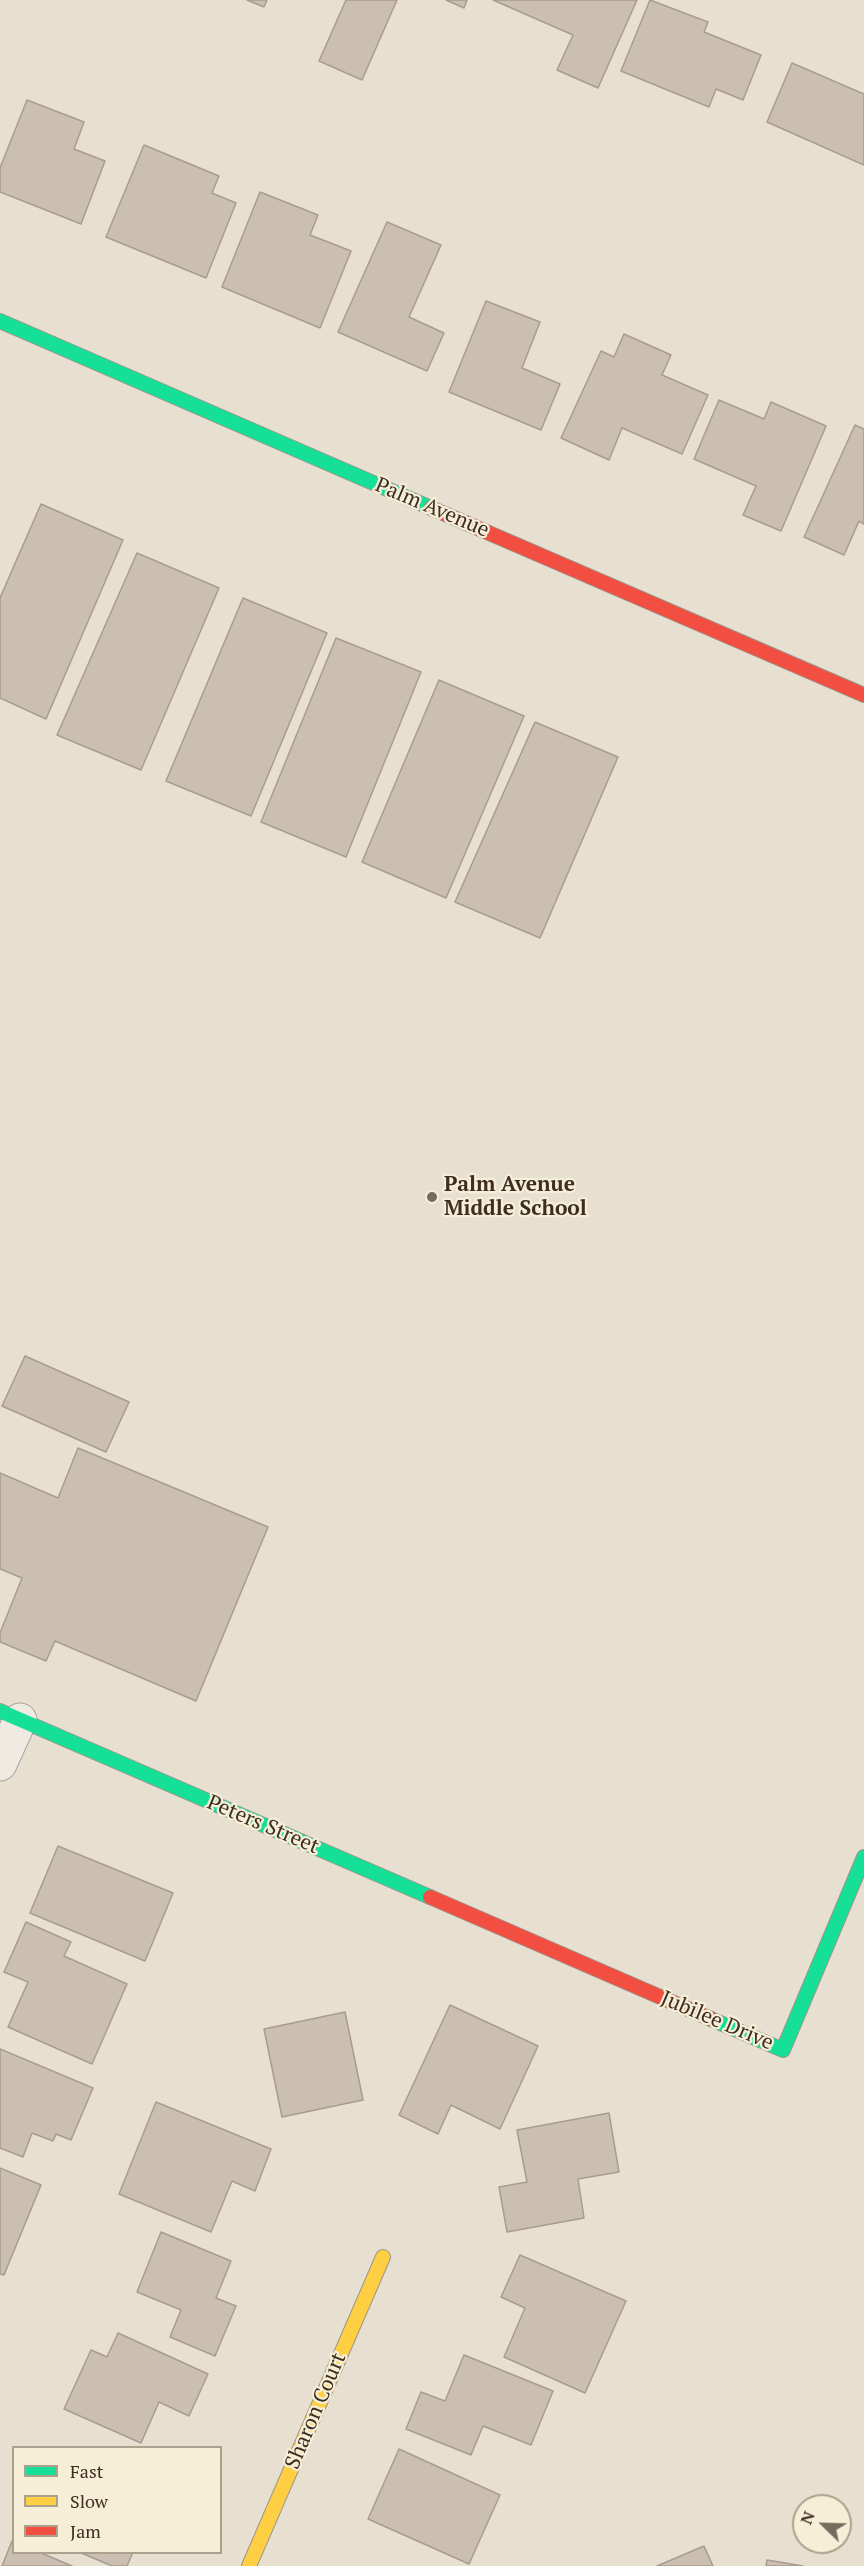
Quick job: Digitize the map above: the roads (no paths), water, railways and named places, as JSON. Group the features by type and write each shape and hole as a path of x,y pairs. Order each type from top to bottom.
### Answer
{"street":[{"name":"Palm Avenue","path":"0,321 864,695"},
{"path":"0,1764 10,1715"},
{"name":"Peters Street","path":"10,1715 526,1939"},
{"name":"Jubilee Drive","path":"526,1939 783,2050 864,1857"},
{"name":"Sharon Court","path":"249,2566 383,2256"}],"place":[{"name":"Palm Avenue Middle School","path":"432,1197"}]}
